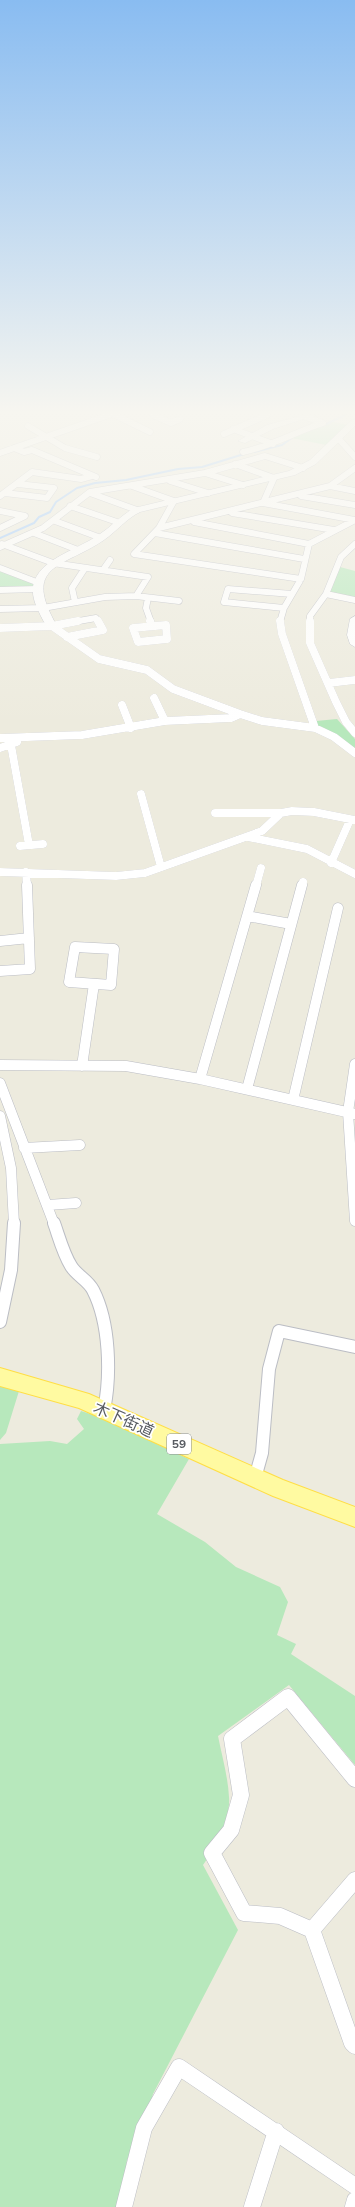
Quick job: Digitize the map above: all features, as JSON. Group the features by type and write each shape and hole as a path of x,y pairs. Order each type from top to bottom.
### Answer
{"main road":[{"name":"木下街道","path":"0,1378 82,1400 255,1478 355,1517"}],"street":[{"path":"0,528 21,518"},
{"path":"2,546 34,533 58,518"},
{"path":"105,518 117,522"},
{"path":"124,518 117,522 101,538 53,563 38,586 42,608 52,626 100,659 147,670 172,689 240,714 262,721 315,728 334,737 355,753"},
{"path":"164,518 157,531 134,554 301,579"},
{"path":"157,531 206,518"},
{"path":"259,518 334,530"},
{"path":"344,518 355,520"},
{"path":"189,522 309,544 355,520"},
{"path":"55,521 101,538"},
{"path":"157,531 304,559"},
{"path":"34,533 78,550"},
{"path":"309,544 304,559 301,579 284,608 280,620 282,634 315,728"},
{"path":"355,544 341,557 326,594 310,616 309,632 310,643 346,722 355,733"},
{"path":"2,546 53,563 148,577 136,596"},
{"path":"103,570 110,560"},
{"path":"0,568 38,586"},
{"path":"75,602 72,588 85,568"},
{"path":"0,590 38,586"},
{"path":"284,608 224,602 228,589 292,594"},
{"path":"326,594 355,600"},
{"path":"0,609 42,608 105,597 136,596 179,601"},
{"path":"148,598 146,608 152,626"},
{"path":"0,628 52,626 96,618 103,630 66,637"},
{"path":"355,619 352,635 355,644"},
{"path":"166,625 167,639 138,642 133,628 152,626 166,625"},
{"path":"329,683 355,680"},
{"path":"154,698 165,721"},
{"path":"122,705 131,728"},
{"path":"0,738 82,735 131,728 165,721 231,718 240,714"},
{"path":"0,748 28,737"},
{"path":"11,744 30,845"},
{"path":"141,794 161,867"},
{"path":"215,813 281,813 292,810 314,812 352,820 331,863"},
{"path":"0,872 116,876 145,872 262,831 281,813"},
{"path":"248,837 307,849 331,863 355,874"},
{"path":"20,846 44,844"},
{"path":"200,1079 261,868"},
{"path":"0,972 30,969 26,872"},
{"path":"247,1089 303,882"},
{"path":"293,1100 338,908"},
{"path":"247,916 291,924"},
{"path":"0,941 29,938"},
{"path":"75,947 114,949 111,985 94,984 69,982 75,947"},
{"path":"82,1066 94,984"},
{"path":"355,1064 351,1113 355,1220"},
{"path":"0,1065 126,1066 200,1079 351,1113"},
{"path":"0,1083 71,1267 93,1290 101,1316 110,1366 110,1383 104,1410"},
{"path":"0,1116 9,1145 15,1186 15,1218 9,1286 0,1322"},
{"path":"24,1148 80,1145"},
{"path":"48,1205 76,1203"},
{"path":"255,1478 262,1453 269,1369 279,1331 355,1346"},
{"path":"355,1779 288,1697 232,1739 241,1795 231,1830 212,1853 244,1913 280,1916 312,1930 352,2043 355,2046"},
{"path":"312,1930 355,1880"},
{"path":"124,2207 144,2128 179,2066 355,2186"},
{"path":"252,2207 276,2131"},
{"path":"353,2207 355,2200"}],"green space":[{"path":"340,567 355,571 355,599 329,593"},
{"path":"0,570 33,584 33,586 0,588"},
{"path":"337,719 355,739 355,751 318,726 316,721"},
{"path":"0,1386 19,1391 6,1433 0,1440"},
{"path":"81,1411 100,1417 189,1459 157,1514 205,1542 236,1567 280,1587 288,1602 277,1635 296,1644 291,1654 355,1696 355,1765 289,1685 218,1736 225,1766 229,1805 225,1824 212,1851 203,1865 238,1930 153,2094 144,2128 127,2160 120,2207 0,2207 0,1444 50,1441 67,1444 84,1429 77,1419"}],"waterway":[{"path":"0,538 34,523 38,518"}]}
